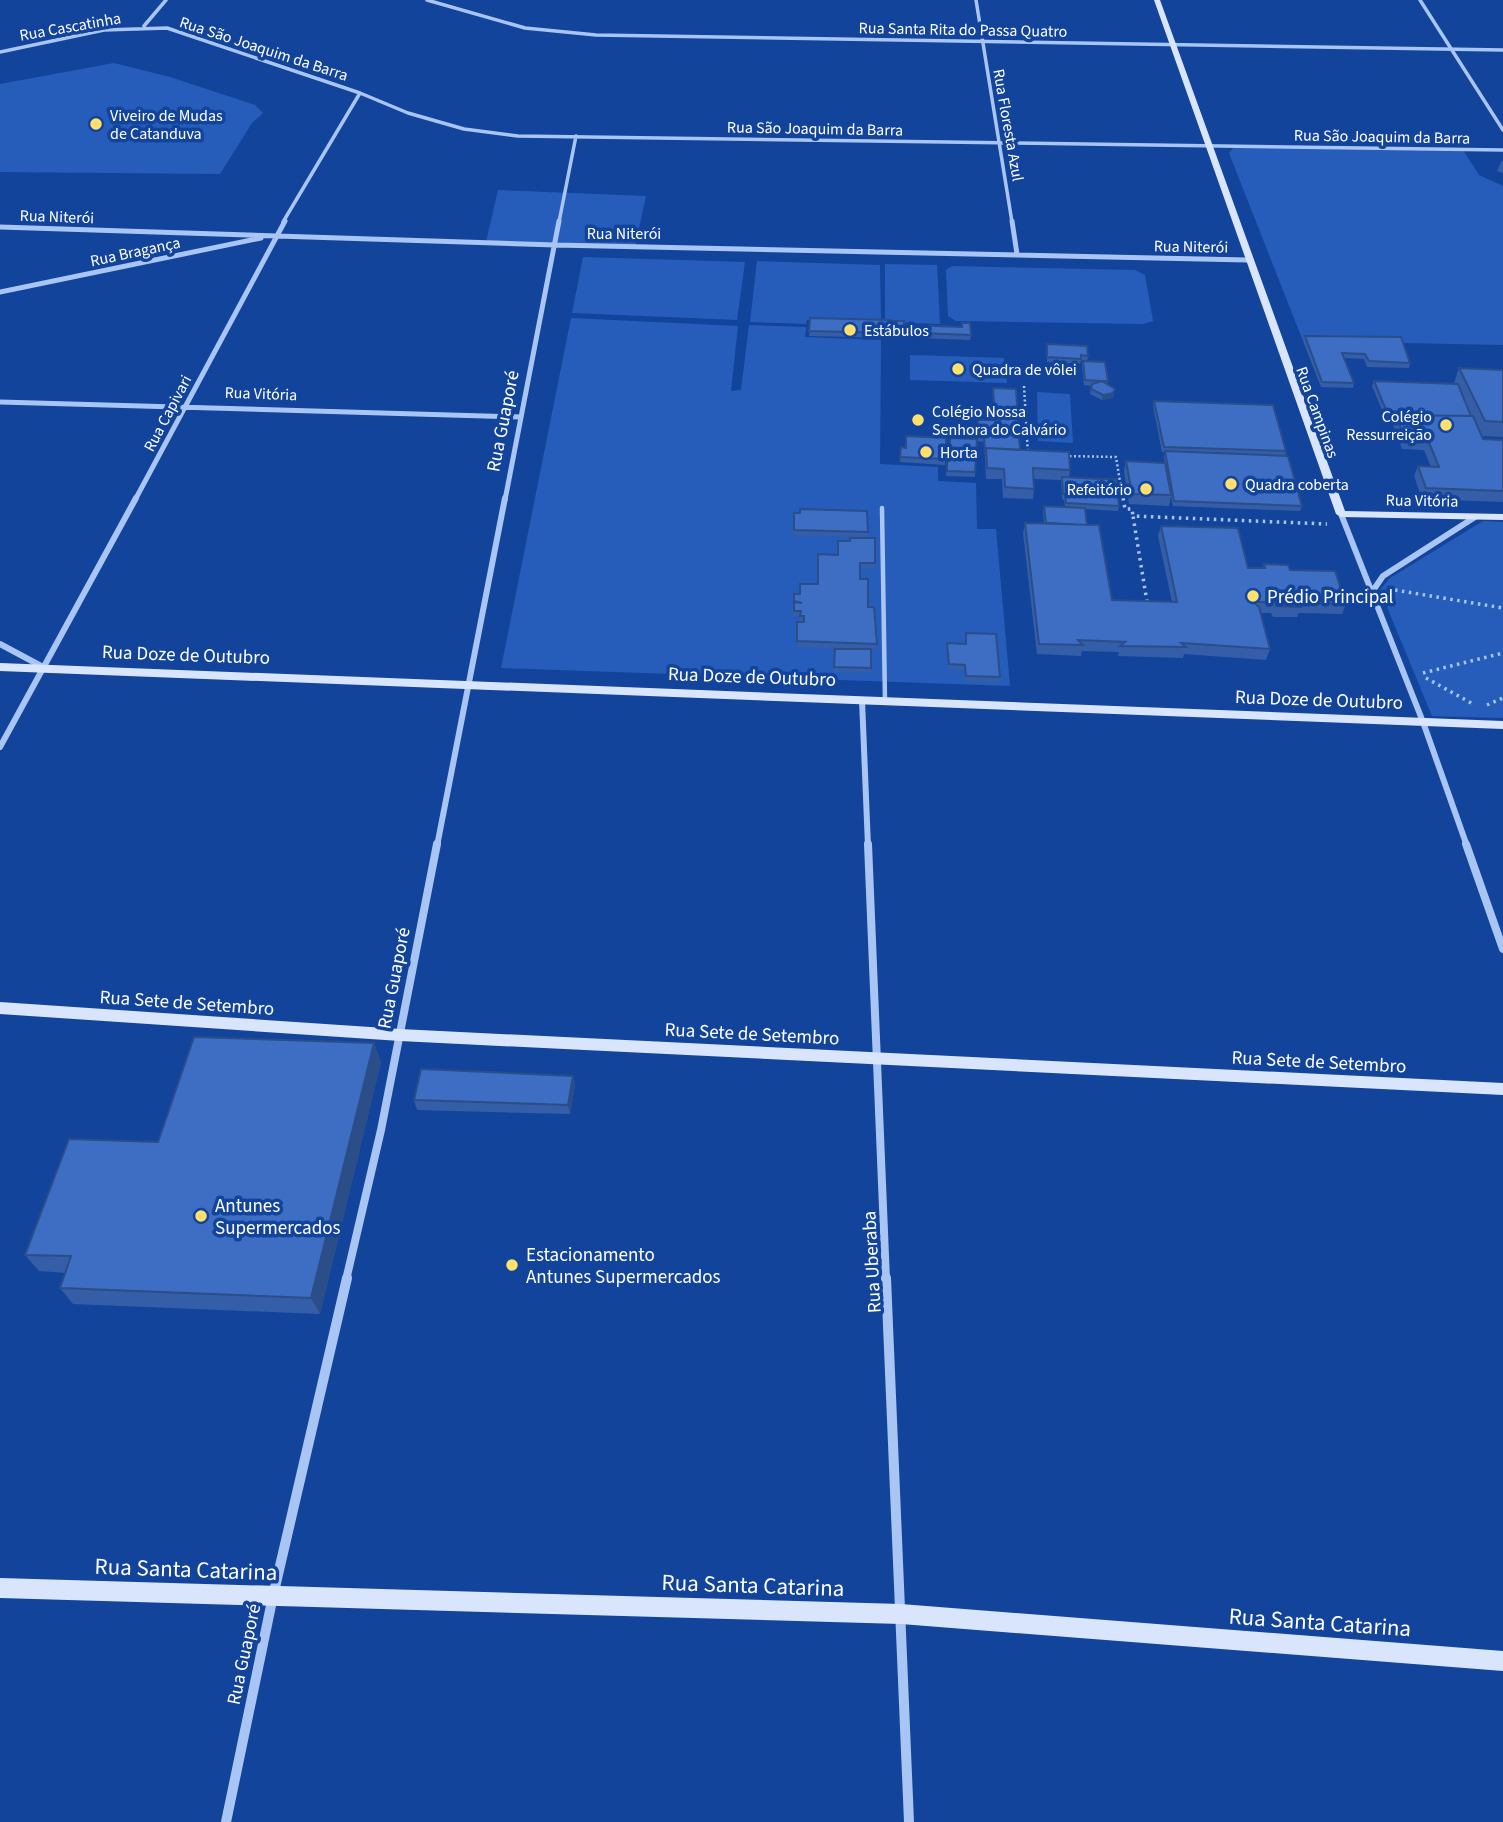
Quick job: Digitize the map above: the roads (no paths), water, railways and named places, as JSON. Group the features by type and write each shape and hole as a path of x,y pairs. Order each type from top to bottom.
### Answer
{"main road":[{"name":"Rua Campinas","path":"1157,0 1211,146 1247,260 1343,519"},
{"name":"Rua Vitória","path":"1343,519 1503,517"},
{"name":"Rua Doze de Outubro","path":"0,667 1503,725"},
{"name":"Rua Sete de Setembro","path":"0,1008 400,1035 1503,1089"},
{"name":"Rua Santa Catarina","path":"0,1588 901,1614 1503,1661"}],"street":[{"path":"144,26 166,0"},
{"name":"Rua Santa Rita do Passa Quatro","path":"427,0 484,19 556,32 1503,50"},
{"name":"Rua Floresta Azul","path":"976,0 1017,254"},
{"path":"1420,0 1503,130"},
{"name":"Rua Cascatinha","path":"0,52 144,26"},
{"name":"Rua São Joaquim da Barra","path":"144,26 167,29 360,93 408,113 464,129 518,136 1503,150"},
{"name":"Rua Capivari","path":"0,747 186,407 276,235 360,93"},
{"name":"Rua Guaporé","path":"226,1822 273,1596 381,1130 576,136"},
{"name":"Rua Niterói","path":"0,227 555,245 1247,260"},
{"name":"Rua Bragança","path":"0,292 276,235"},
{"name":"Rua Vitória","path":"0,402 521,417"},
{"path":"1372,592 1383,576 1475,517"},
{"name":"Rua Campinas","path":"1343,519 1423,722 1503,949"},
{"path":"0,644 43,667"},
{"name":"Rua Uberaba","path":"862,700 909,1822"}],"lane":[{"path":"882,508 885,701"}],"place":[{"name":"Viveiro de Mudas de Catanduva","path":"96,124"},
{"name":"Estábulos","path":"850,330"},
{"name":"Quadra de vôlei","path":"958,369"},
{"name":"Colégio Nossa Senhora do Calvário","path":"918,420"},
{"name":"Colégio Ressurreição","path":"1446,425"},
{"name":"Horta","path":"926,452"},
{"name":"Quadra coberta","path":"1231,484"},
{"name":"Refeitório","path":"1146,489"},
{"name":"Prédio Principal","path":"1253,596"},
{"name":"Antunes Supermercados","path":"201,1216"},
{"name":"Estacionamento Antunes Supermercados","path":"512,1265"}]}
